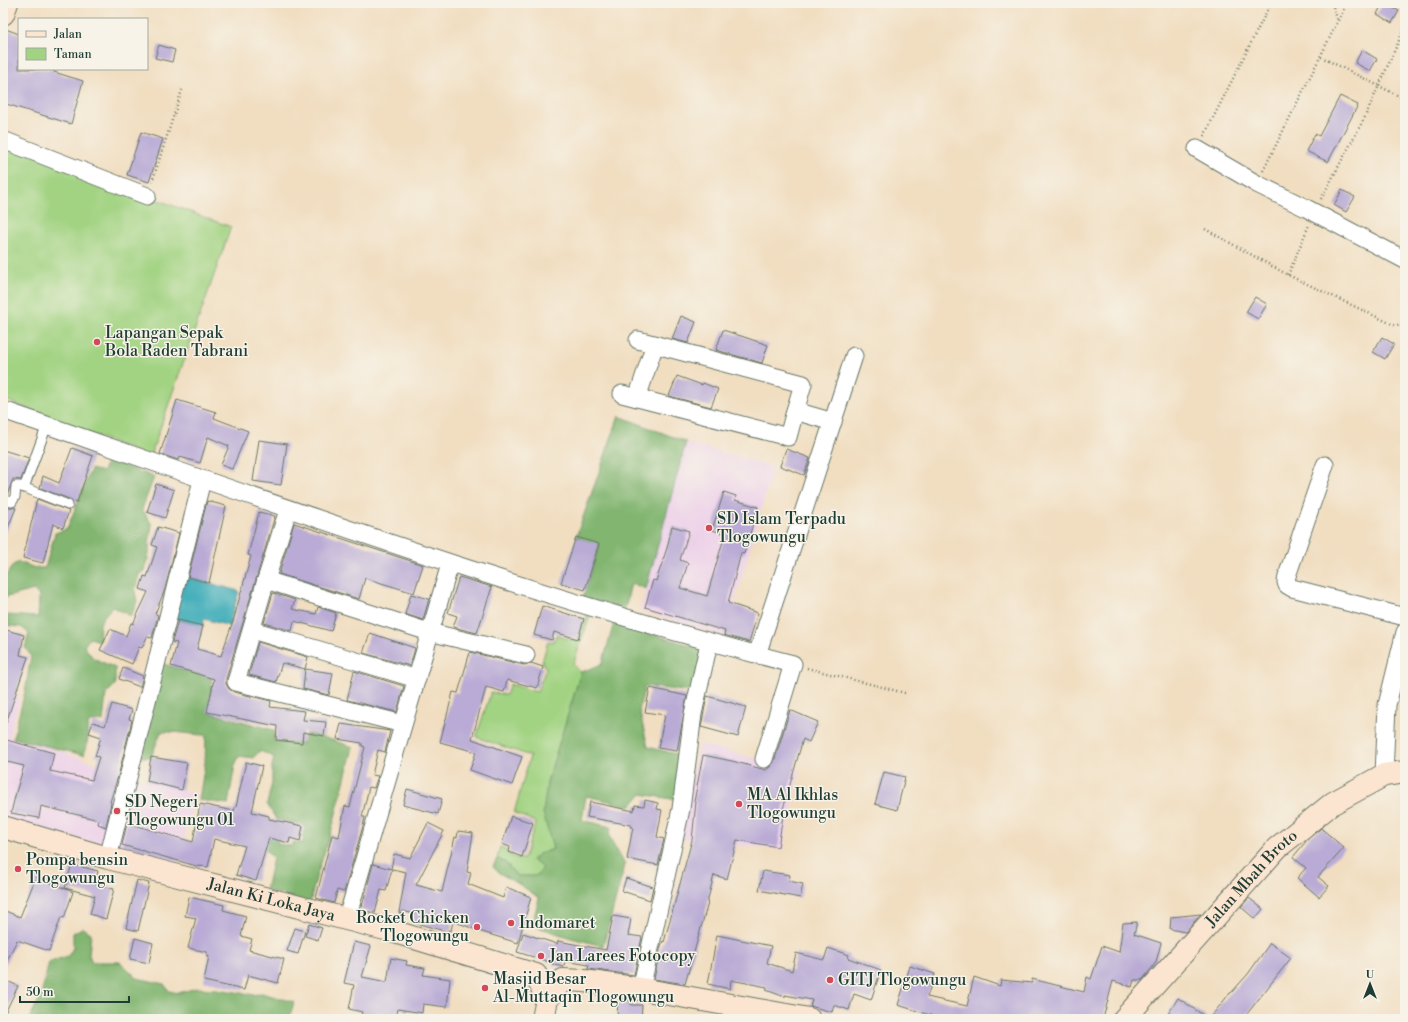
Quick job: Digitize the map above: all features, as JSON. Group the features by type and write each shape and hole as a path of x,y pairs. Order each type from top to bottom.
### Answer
{"main road":[{"path":"3,14 7,3"},
{"name":"Jalan Mbah Broto","path":"1124,1019 1277,848 1333,803 1384,775 1405,772"},
{"name":"Jalan Ki Loka Jaya","path":"3,827 108,858 347,918 536,975 563,980"},
{"path":"536,975 545,1009"},
{"path":"545,1009 563,980 584,981 641,989 809,1019"}],"street":[{"path":"3,140 147,196"},
{"path":"1197,149 1257,184 1405,260"},
{"path":"638,340 655,344 803,384 788,437 630,396 655,344"},
{"path":"757,655 854,356"},
{"path":"3,410 288,510 450,564 709,642 793,664 764,759"},
{"path":"796,411 833,422"},
{"path":"1325,465 1287,576 1287,584 1292,588 1405,617"},
{"path":"108,858 202,480"},
{"path":"288,510 236,682 403,724"},
{"path":"347,918 450,564"},
{"path":"266,580 429,632 526,655"},
{"path":"252,630 417,679"},
{"path":"1384,775 1386,705 1405,632"},
{"path":"641,989 681,809 693,714 709,642"}],"lane":[{"path":"24,488 47,425"},
{"path":"3,500 12,502 15,498 16,486 68,505"}],"path":[{"path":"1197,149 1271,3"},
{"path":"1332,3 1338,22"},
{"path":"1257,184 1347,3"},
{"path":"1288,275 1314,212 1364,119 1405,27"},
{"path":"1320,57 1405,99"},
{"path":"147,196 183,87"},
{"path":"1205,229 1288,275 1396,326 1405,321"},
{"path":"793,664 905,693"}],"shaded area":[{"name":"SD Islam Terpadu Tlogowungu","path":"686,442 773,467 725,636 640,611"},
{"name":"SD Negeri Tlogowungu 01","path":"3,693 20,698 9,736 60,751 128,775 196,794 176,866 3,818"},
{"name":"MA Al Ikhlas Tlogowungu","path":"699,744 800,770 783,850 678,838"}],"green space":[{"name":"Lapangan Sepak Bola Raden Tabrani","path":"8,143 47,159 231,227 150,457 3,399 3,158"},
{"path":"619,416 686,442 646,589 631,583 625,609 583,598 599,545 576,537"},
{"path":"107,459 154,477 142,509 152,525 149,554 145,571 139,574 135,592 137,602 131,616 113,607 102,618 100,625 100,641 90,638 84,646 93,658 115,668 115,685 106,694 103,721 89,722 87,730 88,738 84,755 13,738 25,692 31,656 25,647 29,633 21,627 9,626 7,615 38,617 39,596 34,590 7,597 3,600 3,580 13,565 19,562 35,568 45,568 55,533 67,529 91,469 103,472"},
{"path":"587,615 590,616 573,665 581,672 547,783 550,836 553,849 539,854 532,860 543,868 536,876 517,876 505,862 497,859 500,847 504,848 512,856 524,859 536,822 514,813 530,756 476,737 491,692 506,695 510,684 537,692 546,668 542,662 548,641 553,642 556,635 578,642"},
{"path":"614,623 703,649 691,692 645,686 639,709 648,747 684,756 678,800 641,794 631,806 586,796 582,820 611,827 609,836 625,865 603,946 571,938 532,925 539,898 519,884 499,873 493,867 497,859 505,862 517,876 536,876 543,868 532,860 539,854 553,849 543,813 547,783 581,672 602,664"},
{"path":"160,663 211,678 212,689 207,712 274,730 274,741 302,744 306,734 353,747 332,829 316,878 310,903 266,890 273,858 263,847 259,837 276,838 278,844 292,846 293,842 303,843 305,825 276,819 267,804 272,783 272,766 274,757 260,751 253,758 239,756 235,765 228,804 199,800 205,763 206,735 161,732 151,757 137,757"},
{"path":"82,928 91,933 89,955 92,962 120,962 137,978 164,984 169,991 178,993 197,988 217,989 254,995 261,993 294,1002 289,1019 29,1019 41,996 49,962 68,956 73,948 73,933"}],"water":[{"path":"183,576 239,591 229,626 204,619 203,626 171,618"}],"building":[{"path":"1383,3 1399,11 1392,23 1377,14"},
{"path":"3,28 18,34 18,70 55,70 54,72 83,81 71,124 3,103"},
{"path":"159,45 175,50 172,62 155,58"},
{"path":"1362,50 1377,59 1370,71 1355,63"},
{"path":"1340,96 1358,105 1328,162 1306,151 1315,134 1319,136"},
{"path":"141,132 163,139 149,182 127,175"},
{"path":"1342,190 1355,197 1346,212 1334,205"},
{"path":"1255,297 1267,304 1258,319 1246,312"},
{"path":"681,316 696,322 688,343 672,339"},
{"path":"723,330 768,345 762,363 716,350"},
{"path":"1382,337 1394,344 1385,359 1373,352"},
{"path":"677,376 718,389 711,407 669,396"},
{"path":"177,400 216,412 214,418 248,431 232,469 221,465 229,446 208,437 200,463 180,457 178,460 160,454"},
{"path":"259,440 287,444 281,485 253,481"},
{"path":"72,448 93,456 77,502 40,488 43,476 59,483"},
{"path":"786,449 810,458 804,475 780,466"},
{"path":"3,450 29,458 21,480 13,479 7,495 3,494"},
{"path":"156,484 174,490 165,518 147,512"},
{"path":"724,492 736,496 735,500 758,507 744,554 741,553 728,603 758,613 749,642 724,635 725,631 645,607 653,580 656,581 667,548 672,526 689,531 680,560 688,563 680,588 707,596 725,534 712,530"},
{"path":"37,499 69,511 63,528 53,524 43,563 23,558"},
{"path":"207,501 226,506 209,583 188,577"},
{"path":"3,506 16,508 3,540"},
{"path":"259,512 275,516 226,679 226,684 229,689 234,692 271,701 270,707 305,711 303,720 326,722 324,736 303,732 302,743 276,740 277,726 207,712 214,679 171,666 177,643 172,642 178,620 203,626 197,649 221,656 234,618 251,556 248,555"},
{"path":"294,523 423,565 414,593 365,578 359,599 279,574"},
{"path":"158,527 179,533 165,589 155,614 158,615 152,638 147,637 142,648 139,647 132,664 100,650 110,629 126,636 131,623 133,624 148,592 140,589 144,576 147,577 157,547 152,545"},
{"path":"576,537 599,544 585,590 561,583"},
{"path":"459,577 492,587 477,633 453,627 457,616 448,613"},
{"path":"273,593 295,600 292,609 316,614 318,607 336,613 331,631 294,621 292,631 264,623"},
{"path":"411,594 429,599 423,620 405,614"},
{"path":"542,606 584,619 578,639 554,632 552,640 534,635"},
{"path":"3,629 24,635 20,655 28,657 6,723 3,723"},
{"path":"370,633 415,648 410,666 363,653"},
{"path":"258,642 308,657 305,669 282,663 276,682 249,675"},
{"path":"470,652 524,665 531,663 543,667 537,688 507,680 504,692 486,687 472,739 522,757 512,785 470,770 476,752 440,742 453,692 458,693"},
{"path":"123,668 143,676 140,687 119,679"},
{"path":"305,669 333,673 329,695 303,689"},
{"path":"354,671 404,686 397,712 347,700"},
{"path":"650,688 687,696 677,751 658,748 665,715 645,712"},
{"path":"707,696 746,707 738,737 701,727"},
{"path":"112,704 132,710 129,719 132,720 110,802 106,827 98,824 99,820 41,806 39,818 11,813 24,766 3,761 3,739 54,753 50,771 92,780 99,757 95,756 101,737 89,733 93,722 105,726"},
{"path":"790,710 818,722 809,742 803,739 783,809 778,847 737,840 727,879 714,875 708,903 685,984 654,979 661,946 663,941 664,942 692,840 696,802 694,802 703,755 766,770 774,762"},
{"path":"341,724 390,731 385,752 378,750 372,775 378,776 374,788 369,787 362,817 365,817 363,826 344,892 337,890 334,903 316,898 332,835 339,837 345,806 350,807 365,747 362,746 362,743 337,739"},
{"path":"151,757 187,763 182,790 147,781"},
{"path":"246,762 262,766 252,812 269,816 269,819 303,826 300,841 290,838 289,843 269,838 256,881 236,875 245,846 214,839 208,867 200,867 122,845 127,823 193,842 200,804 234,811"},
{"path":"884,772 905,777 897,810 875,804"},
{"path":"407,789 442,799 438,814 403,805"},
{"path":"645,800 658,803 657,809 662,810 657,837 664,839 658,865 627,859 633,827 630,827 631,825 587,817 590,802 634,811 635,805 644,806"},
{"path":"511,816 533,823 522,857 509,852 510,847 502,844"},
{"path":"428,823 444,831 416,885 442,892 455,837 457,838 458,831 473,833 467,872 471,873 468,884 503,898 506,887 531,897 518,943 453,921 451,931 448,930 448,932 412,922 414,914 403,911 402,914 399,913 406,872 392,869 386,891 381,890 375,913 361,910 373,864 391,869 394,854 410,858"},
{"path":"1321,828 1344,848 1318,877 1329,886 1319,897 1297,878 1306,868 1293,857 1308,839"},
{"path":"72,864 98,871 95,884 114,889 106,919 90,914 95,896 65,888"},
{"path":"763,871 790,875 789,881 803,884 800,898 759,890"},
{"path":"36,877 73,892 64,918 61,917 49,951 17,940 3,969 3,910 20,917"},
{"path":"626,878 653,887 650,900 622,891"},
{"path":"137,880 149,883 138,931 126,928"},
{"path":"189,897 224,905 223,910 246,916 241,936 252,939 249,950 284,959 278,983 248,975 244,990 204,981 209,956 207,956 207,952 188,948 196,918 185,916"},
{"path":"1249,898 1263,909 1255,919 1241,907"},
{"path":"1201,914 1185,932 1170,929 1171,917"},
{"path":"613,916 631,919 628,935 642,937 634,975 588,969 589,965 565,961 564,967 553,965 553,963 517,952 523,933 557,944 558,941 606,950"},
{"path":"1137,922 1134,934 1161,943 1156,962 1142,980 1134,980 1132,987 1113,981 1103,1019 933,1019 933,1016 898,1005 910,966 935,974 927,997 967,1006 974,977 1000,986 1001,980 1032,983 1032,979 1084,992 1087,977 1091,979 1102,946 1119,952 1123,923"},
{"path":"309,924 322,928 318,940 305,936"},
{"path":"295,928 305,931 298,954 287,951"},
{"path":"717,935 771,946 767,963 792,971 796,953 824,960 828,948 849,955 848,958 881,970 871,1000 854,994 849,1010 834,1005 832,1012 810,1006 812,1000 785,995 785,997 766,990 767,987 731,980 730,989 708,984"},
{"path":"135,938 153,943 149,963 130,959"},
{"path":"354,942 371,946 362,977 387,982 391,958 407,961 406,965 425,968 423,975 450,979 447,1007 423,1004 422,1013 398,1009 396,1019 375,1019 361,1016 362,1012 349,1009 354,985 344,983"},
{"path":"1270,943 1291,958 1243,1019 1209,1019 1248,974"},
{"path":"3,979 18,986 3,1017"},
{"path":"1178,998 1209,1019 1165,1019"},
{"path":"618,1000 631,1000 631,1005 642,1005 641,1019 617,1019"}],"place":[{"name":"Lapangan Sepak Bola Raden Tabrani","path":"97,342"},
{"name":"SD Islam Terpadu Tlogowungu","path":"709,528"},
{"name":"MA Al Ikhlas Tlogowungu","path":"739,804"},
{"name":"SD Negeri Tlogowungu 01","path":"117,811"},
{"name":"Pompa bensin Tlogowungu","path":"18,869"},
{"name":"Indomaret","path":"511,923"},
{"name":"Rocket Chicken Tlogowungu","path":"477,927"},
{"name":"Jan Larees Fotocopy","path":"541,956"},
{"name":"GITJ Tlogowungu","path":"830,980"},
{"name":"Masjid Besar Al-Muttaqin Tlogowungu","path":"485,988"}]}
